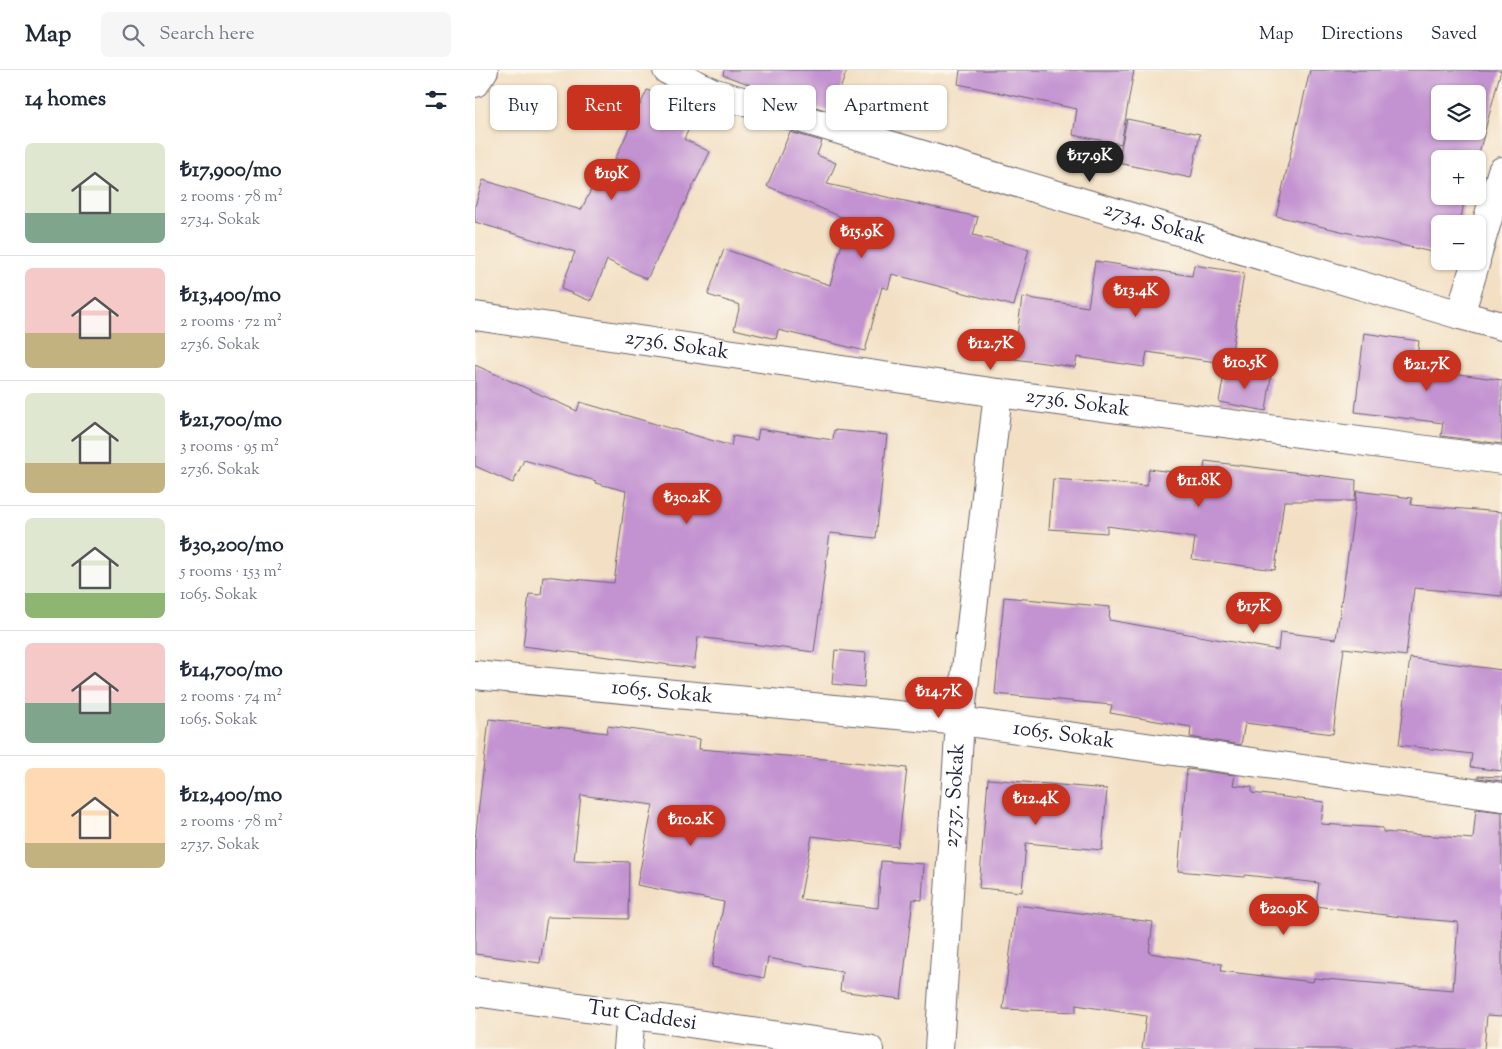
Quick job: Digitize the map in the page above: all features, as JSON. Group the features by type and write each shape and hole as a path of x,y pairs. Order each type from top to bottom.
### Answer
{"street":[{"path":"475,83 484,70"},
{"name":"2734. Sokak","path":"667,70 712,92 1460,316 1502,326"},
{"path":"1486,225 1502,171"},
{"path":"1460,316 1473,270"},
{"name":"2736. Sokak","path":"475,316 998,393 1502,460"},
{"name":"2737. Sokak","path":"939,1049 960,721 998,393"},
{"name":"1065. Sokak","path":"475,675 960,721 1502,797"},
{"name":"Tut Caddesi","path":"475,992 631,1014 785,1043 869,1049"},
{"path":"628,1049 631,1014"}],"building":[{"path":"724,70 847,70 842,85 826,85 826,110 816,107 816,85 751,85 723,75"},
{"path":"960,70 1134,70 1121,144 1073,135 1077,109 958,84"},
{"path":"1310,70 1501,70 1486,127 1486,85 1431,85 1431,140 1482,140 1480,150 1431,150 1431,205 1463,205 1462,215 1431,215 1431,252 1276,216"},
{"path":"647,90 650,91 650,130 688,130 684,139 710,152 647,279 607,260 591,301 561,289 575,252 475,222 475,206 483,180 581,210 592,188 600,192 629,130 640,130 640,105"},
{"path":"1127,119 1200,134 1191,178 1118,163"},
{"path":"790,132 822,141 817,155 836,163 827,184 978,217 973,235 1029,249 1014,306 892,274 888,289 882,287 865,351 778,330 776,339 734,329 740,305 708,295 724,249 830,285 849,220 767,186"},
{"path":"1095,261 1192,276 1194,265 1244,273 1230,364 1147,352 1144,367 1077,357 1075,367 1014,359 1022,297 1088,307"},
{"path":"1364,333 1419,341 1416,368 1502,380 1502,444 1441,436 1443,423 1355,412"},
{"path":"475,365 577,411 580,402 731,446 733,436 757,440 759,429 833,440 834,430 887,435 876,538 830,533 814,652 698,637 694,668 523,646 529,594 541,595 543,576 614,583 626,491 524,460 513,483 475,466"},
{"path":"1225,369 1271,377 1266,411 1219,402"},
{"path":"1205,461 1356,480 1355,501 1284,501 1275,570 1192,559 1195,538 1107,526 1107,533 1049,529 1053,479 1147,486 1149,469 1203,476"},
{"path":"1357,491 1412,498 1411,505 1502,512 1502,596 1414,588 1406,656 1344,648 1333,734 1245,723 1241,745 1190,737 1191,727 1110,713 1112,705 995,694 1004,597 1110,607 1109,620 1278,650 1280,632 1336,639"},
{"path":"835,650 866,653 864,687 832,684"},
{"path":"1410,658 1502,670 1502,771 1470,767 1472,754 1399,745"},
{"path":"489,719 607,733 608,726 700,739 699,749 836,760 907,768 898,847 812,836 800,899 878,908 881,861 924,864 922,900 913,899 901,999 840,991 842,972 768,958 764,978 712,967 724,902 637,885 653,805 581,795 574,860 629,862 628,919 547,917 540,963 475,954 475,840"},
{"path":"1187,769 1235,775 1233,785 1252,787 1252,793 1324,802 1321,824 1383,828 1383,832 1473,839 1476,809 1502,812 1502,1016 1487,1015 1484,1049 1142,1049 1146,1016 1076,1005 1076,1012 1003,1009 1016,905 1153,922 1149,953 1222,964 1221,971 1313,982 1314,978 1453,990 1458,922 1409,918 1316,906 1319,883 1245,875 1244,877 1178,871"},
{"path":"1478,776 1502,777 1502,781 1478,778"},
{"path":"988,779 1107,789 1102,850 1026,843 1022,892 979,888"}]}
